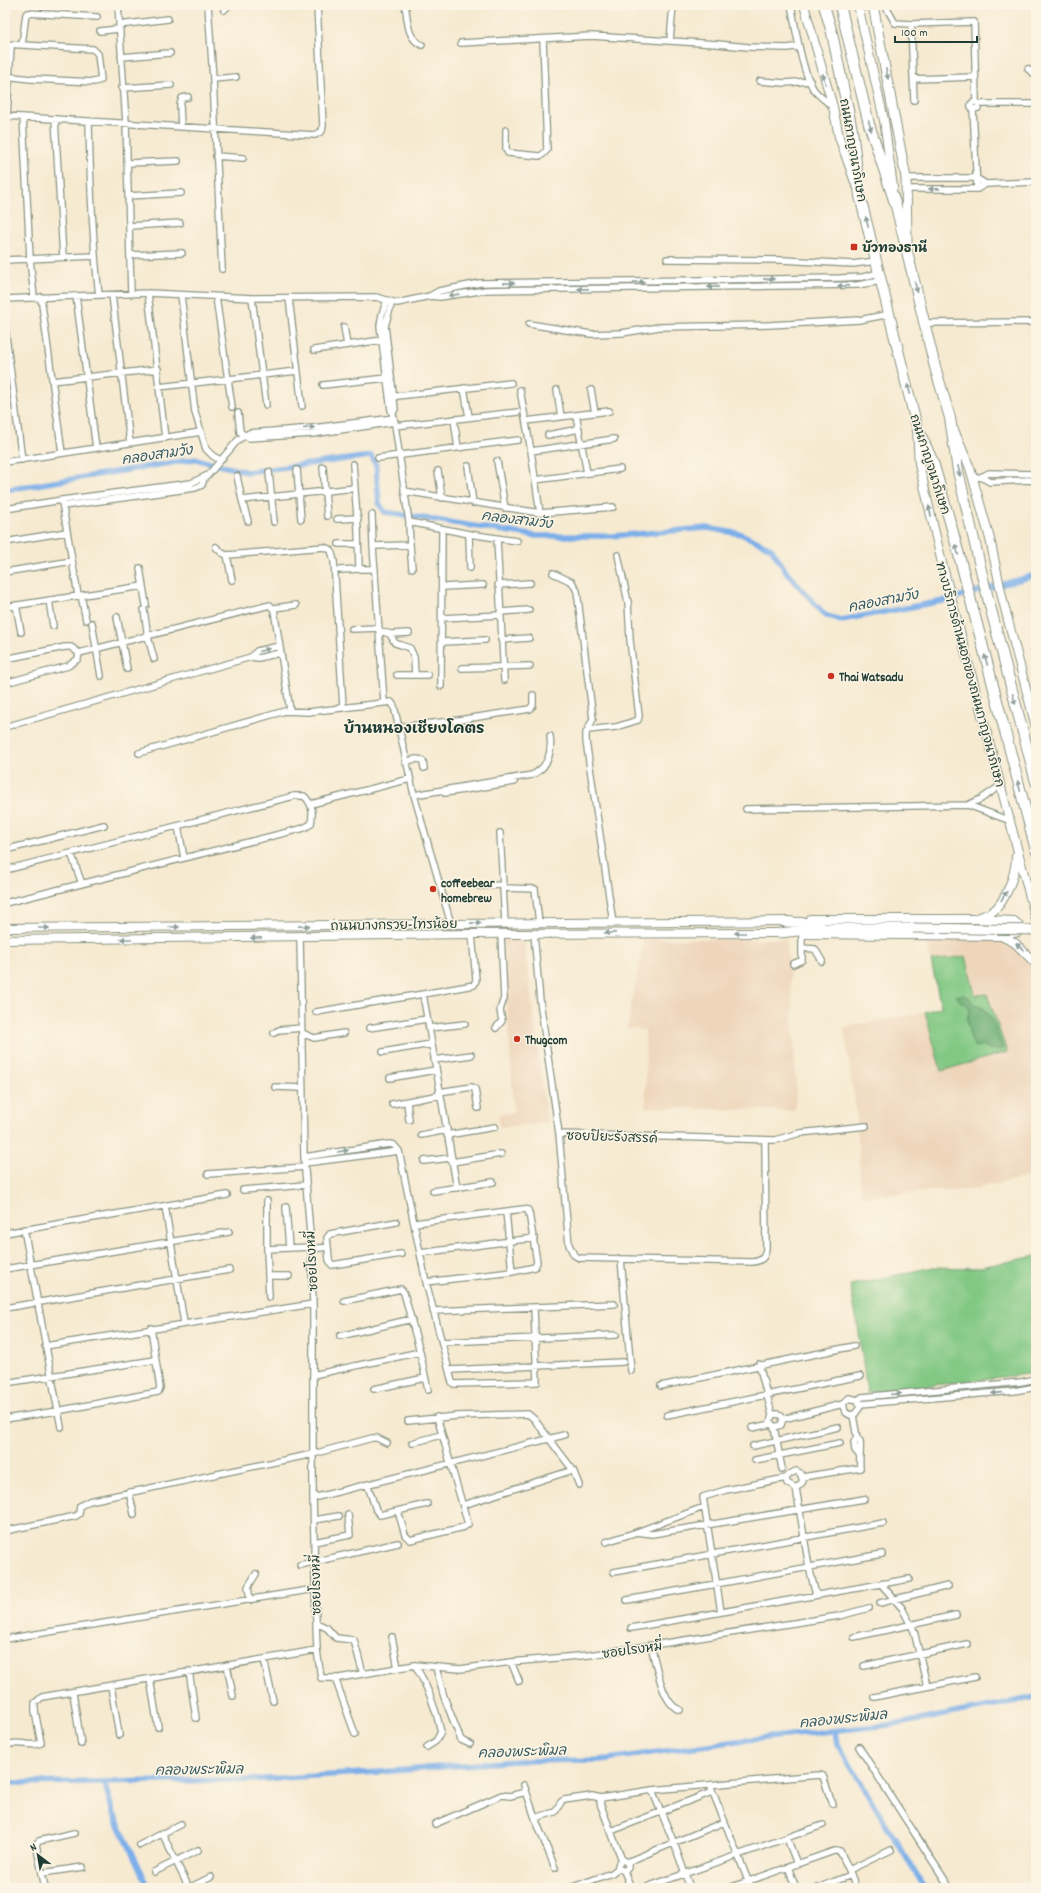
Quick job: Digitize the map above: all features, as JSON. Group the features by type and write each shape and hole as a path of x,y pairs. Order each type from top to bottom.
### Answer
{"highway":[{"name":"ถนนกาญจนาภิเษก","path":"824,5 832,33 852,130 860,196 917,427 933,462 1036,850"},
{"name":"ถนนกาญจนาภิเษก","path":"840,5 869,124 896,206 924,323 950,418 958,471 984,583 1036,782"}],"main road":[{"path":"804,5 840,137 860,196"},
{"path":"858,5 884,120 896,206"},
{"path":"873,5 906,178 907,249"},
{"path":"950,418 977,477 1003,601 1036,728"},
{"name":"ทางบริการด้านนอกของถนนกาญจนาภิเษก","path":"917,427 919,464 949,590 1008,820 1036,920"},
{"path":"974,919 992,912 1006,892 1014,874 1016,849"},
{"name":"ถนนบางกรวย-ไทรน้อย","path":"5,928 784,922 820,918 974,919 1014,921 1020,926 1018,932 1000,936 779,933 472,934 5,940"},
{"path":"784,922 1036,930"},
{"path":"779,933 834,928 914,926 1036,926"},
{"path":"1000,936 1015,943 1036,964"}],"street":[{"path":"118,5 122,88 126,123 131,293"},
{"path":"208,5 222,269"},
{"path":"224,10 229,5"},
{"path":"7,76 47,80 94,82 101,80 98,54 94,49 8,45 7,76 6,116 315,135 322,131 317,5"},
{"path":"405,5 411,34 417,43 422,45"},
{"path":"670,40 673,5"},
{"path":"791,5 799,46 810,81 818,94 833,107"},
{"path":"885,5 895,22 911,24 974,22 974,77 978,108 973,109 977,188"},
{"path":"22,45 24,20 26,14 28,13 97,17"},
{"path":"100,31 168,19"},
{"path":"911,24 914,100"},
{"path":"461,43 591,36 670,40 748,48 781,48 799,46"},
{"path":"506,130 506,149 508,153 539,156 547,150 543,39"},
{"path":"121,56 170,53"},
{"path":"1028,69 1036,75"},
{"path":"213,79 236,77"},
{"path":"914,79 974,77"},
{"path":"760,81 785,83 810,81"},
{"path":"122,88 171,85"},
{"path":"181,127 180,105 182,98 188,97"},
{"path":"977,102 1036,104"},
{"path":"23,117 30,258 34,297"},
{"path":"55,119 63,257"},
{"path":"89,121 90,183 94,256 99,295"},
{"path":"216,156 243,158"},
{"path":"127,163 178,161"},
{"path":"906,178 976,178 986,184"},
{"path":"946,178 947,189"},
{"path":"907,189 977,188 986,184 1036,182"},
{"path":"128,196 181,193"},
{"path":"130,226 180,223"},
{"path":"131,255 182,252"},
{"path":"5,260 94,256"},
{"path":"667,259 783,260 852,264 877,261"},
{"path":"5,299 148,293 252,298 376,297 402,303 430,296 439,291 480,284 881,277"},
{"path":"430,296 440,297 486,290 857,285 881,277"},
{"path":"148,293 165,438"},
{"path":"112,295 120,372 130,443"},
{"path":"181,295 195,412 207,450 220,461"},
{"path":"76,296 96,448"},
{"path":"216,296 232,407"},
{"path":"41,297 62,453"},
{"path":"252,298 266,405"},
{"path":"289,298 302,406"},
{"path":"390,301 381,320 391,396 390,410 394,420 409,520 412,568"},
{"path":"529,324 591,334 622,333 659,327 769,325 852,321 876,318 890,314"},
{"path":"924,323 1036,322"},
{"path":"344,327 347,345"},
{"path":"5,328 22,460"},
{"path":"383,331 382,340 386,378 391,396"},
{"path":"314,350 382,340"},
{"path":"52,380 158,369"},
{"path":"159,387 297,371"},
{"path":"323,386 386,378"},
{"path":"391,396 511,383"},
{"path":"464,388 468,417"},
{"path":"520,390 536,480 540,514"},
{"path":"557,390 561,417"},
{"path":"591,390 595,413"},
{"path":"526,422 609,411"},
{"path":"238,413 240,432 243,436 249,438 312,434 394,420 454,419 518,412"},
{"path":"576,415 587,473"},
{"path":"454,419 458,448"},
{"path":"548,435 579,429"},
{"path":"5,462 201,432"},
{"path":"5,509 62,503 191,484 204,478 213,471 243,436"},
{"path":"531,451 614,439"},
{"path":"378,458 518,440"},
{"path":"497,461 505,508"},
{"path":"353,464 358,518 359,569"},
{"path":"468,466 473,503"},
{"path":"323,467 327,516"},
{"path":"536,480 620,469"},
{"path":"297,470 301,519"},
{"path":"438,471 442,498"},
{"path":"269,472 274,522"},
{"path":"977,477 989,473 1036,474"},
{"path":"1007,473 1008,481"},
{"path":"237,476 248,522"},
{"path":"977,477 990,482 1036,481"},
{"path":"242,500 355,488"},
{"path":"404,491 540,514 613,508"},
{"path":"62,503 72,561 86,620"},
{"path":"372,515 384,702"},
{"path":"337,519 358,518"},
{"path":"409,520 442,529 496,539 517,541"},
{"path":"441,686 442,529"},
{"path":"5,542 67,532"},
{"path":"469,534 470,568"},
{"path":"496,539 502,640 502,667 504,680"},
{"path":"338,544 358,544"},
{"path":"373,546 410,545"},
{"path":"216,547 222,553 227,555 324,547 331,550 334,562 343,707"},
{"path":"227,555 232,580"},
{"path":"588,730 616,727 638,720 639,716 630,640 628,602 618,555"},
{"path":"5,572 72,561"},
{"path":"140,568 148,636 154,659"},
{"path":"340,570 375,569"},
{"path":"553,573 572,582 577,591 593,719 586,733 588,757 613,923"},
{"path":"498,585 530,583"},
{"path":"442,587 483,585"},
{"path":"5,607 143,586"},
{"path":"49,600 53,626"},
{"path":"16,605 21,632"},
{"path":"79,653 268,606 274,608 296,605"},
{"path":"274,608 290,710"},
{"path":"442,618 529,610"},
{"path":"117,617 127,669"},
{"path":"92,623 101,676"},
{"path":"352,629 380,630 390,634 409,633"},
{"path":"390,634 395,643 410,648 414,657 415,675"},
{"path":"502,640 530,638"},
{"path":"442,642 485,640"},
{"path":"251,657 258,651 279,646"},
{"path":"5,659 65,647 71,647 79,653"},
{"path":"5,683 68,666 78,659 79,653"},
{"path":"5,727 251,657 258,658 280,653"},
{"path":"462,668 530,666"},
{"path":"397,675 428,675"},
{"path":"398,726 452,721 530,709 533,705 533,695"},
{"path":"140,753 290,710 308,712 384,702 393,704 405,762 450,924"},
{"path":"414,796 532,775 544,766 549,757 551,748 550,736"},
{"path":"405,762 420,759 423,761 424,768"},
{"path":"311,804 410,779"},
{"path":"414,796 514,782"},
{"path":"968,805 981,799 1000,786"},
{"path":"5,870 294,796 304,796 311,804 311,824 304,828 5,903"},
{"path":"746,809 968,805 1008,820"},
{"path":"5,850 104,825"},
{"path":"178,826 184,858"},
{"path":"500,833 505,923"},
{"path":"72,853 82,884"},
{"path":"480,886 535,889 539,923"},
{"path":"316,1012 474,985 476,980 472,934"},
{"path":"496,1028 502,1021 500,1010 504,998 501,934"},
{"name":"ซอยปิยะรังสรรค์","path":"534,934 540,1002 559,1134 775,1140 800,1133 866,1126"},
{"path":"793,964 802,960 802,934"},
{"name":"ซอยโรงหมี่","path":"300,937 300,1088 304,1163 302,1185 310,1248 313,1304 313,1563 316,1650 321,1678 335,1678 415,1665 460,1669 511,1662 589,1656 839,1616 869,1608"},
{"path":"802,948 815,949 822,960"},
{"path":"423,994 456,1188"},
{"path":"369,1028 427,1019"},
{"path":"429,1028 465,1024"},
{"path":"274,1033 279,1030 300,1030 314,1038 344,1033"},
{"path":"383,1052 431,1044"},
{"path":"434,1060 471,1055"},
{"path":"390,1078 435,1070"},
{"path":"275,1087 292,1089 300,1088"},
{"path":"392,1104 472,1087 475,1090 478,1108"},
{"path":"406,1102 409,1120"},
{"path":"421,1135 495,1127"},
{"path":"559,1134 569,1245 574,1255 579,1258 760,1261 764,1258 766,1248 765,1140"},
{"path":"208,1174 295,1167 304,1163 394,1144 400,1150 426,1282 452,1382 455,1385 534,1383 538,1381 534,1308"},
{"path":"424,1161 451,1160 501,1154"},
{"path":"433,1191 493,1182"},
{"path":"243,1190 302,1185"},
{"path":"5,1232 227,1195"},
{"path":"267,1201 269,1297"},
{"path":"165,1206 184,1323"},
{"path":"286,1207 289,1248"},
{"path":"415,1223 528,1210 534,1238 537,1264 532,1268 512,1272 426,1282"},
{"path":"506,1212 512,1272"},
{"path":"396,1222 330,1234 327,1238 329,1260 332,1265 401,1254"},
{"path":"24,1230 50,1375 61,1427"},
{"path":"5,1269 171,1243 229,1232"},
{"path":"420,1253 534,1238"},
{"path":"268,1249 328,1247"},
{"path":"621,1259 631,1371"},
{"path":"5,1308 230,1270"},
{"path":"268,1276 289,1276"},
{"path":"344,1301 401,1289 404,1293 412,1319 428,1390"},
{"path":"45,1346 151,1328 313,1304"},
{"path":"433,1311 614,1304"},
{"path":"340,1336 412,1319"},
{"path":"5,1419 58,1411 158,1392 160,1388 151,1328"},
{"path":"442,1342 616,1335"},
{"path":"661,1386 759,1364 854,1346"},
{"path":"313,1375 420,1352"},
{"path":"5,1383 155,1360"},
{"path":"449,1370 623,1362"},
{"path":"759,1364 772,1415 770,1420 773,1425 777,1441 782,1469"},
{"path":"668,1415 766,1393 860,1376"},
{"path":"374,1389 425,1378"},
{"path":"853,1415 859,1410 859,1402 862,1397 1024,1382 1036,1379"},
{"path":"1024,1382 1026,1389"},
{"path":"783,1419 843,1404 849,1398 859,1402 938,1398 1036,1387"},
{"path":"938,1390 938,1398"},
{"path":"843,1404 845,1412 853,1415"},
{"path":"408,1421 437,1417 524,1413 531,1416 550,1439 573,1470 579,1484"},
{"path":"772,1415 779,1414 783,1419"},
{"path":"802,1477 860,1468 859,1455 861,1446 860,1441 857,1438 853,1415"},
{"path":"398,1511 405,1535 410,1540 464,1527 468,1524 437,1417"},
{"path":"752,1428 773,1425 781,1426 783,1419"},
{"path":"753,1446 838,1427"},
{"path":"412,1443 441,1435"},
{"path":"313,1498 368,1486 564,1435"},
{"path":"5,1531 76,1516 79,1514 80,1506 89,1501 313,1454 372,1438 377,1438 387,1443"},
{"path":"754,1460 840,1442"},
{"path":"463,1505 573,1470"},
{"path":"721,1612 703,1497 726,1490 786,1478 796,1471 802,1477 803,1481 796,1488 790,1487 786,1478"},
{"path":"368,1486 378,1514 380,1515 428,1504"},
{"path":"796,1488 809,1567 816,1595"},
{"path":"129,1492 134,1514"},
{"path":"637,1532 652,1534 864,1499"},
{"path":"606,1542 637,1532 704,1506"},
{"path":"314,1542 350,1535 348,1515"},
{"path":"314,1520 339,1516"},
{"path":"614,1572 883,1523"},
{"path":"302,1565 398,1543"},
{"path":"627,1600 882,1554"},
{"path":"250,1600 248,1587 256,1574"},
{"path":"631,1628 909,1579"},
{"path":"881,1584 902,1608 914,1631 927,1686"},
{"path":"880,1603 948,1586"},
{"path":"5,1639 314,1589"},
{"path":"854,1637 956,1615"},
{"path":"316,1623 327,1628 336,1638 354,1640 363,1674"},
{"path":"392,1637 398,1668"},
{"path":"864,1666 967,1644"},
{"path":"651,1646 665,1693 670,1704 675,1709 680,1710"},
{"path":"5,1746 19,1742 34,1744 41,1743 35,1711 36,1703 42,1698 189,1671 316,1650"},
{"path":"264,1659 273,1701"},
{"path":"511,1662 519,1681"},
{"path":"227,1665 233,1696"},
{"path":"415,1665 438,1718 441,1732 436,1741 427,1747"},
{"path":"436,1668 444,1697 458,1735 461,1740 470,1744"},
{"path":"189,1671 196,1718"},
{"path":"874,1697 975,1677"},
{"path":"335,1678 355,1734"},
{"path":"150,1679 158,1727"},
{"path":"111,1686 119,1735"},
{"path":"73,1693 81,1744"},
{"path":"859,1748 950,1888"},
{"path":"535,1818 556,1812 561,1802 564,1800 592,1796 602,1798 652,1790 819,1775 823,1776 832,1804"},
{"path":"524,1785 535,1818 555,1868"},
{"path":"710,1785 751,1888"},
{"path":"652,1790 662,1812 690,1888"},
{"path":"435,1824 502,1795 510,1796 526,1792"},
{"path":"611,1831 712,1792"},
{"path":"602,1798 600,1802 628,1868 624,1871"},
{"path":"570,1888 579,1887 600,1879 618,1868 618,1863 674,1843 724,1822"},
{"path":"140,1845 181,1824"},
{"path":"644,1888 823,1825"},
{"path":"45,1888 36,1844 39,1841 74,1833"},
{"path":"162,1833 189,1888 211,1877"},
{"path":"788,1838 796,1864"},
{"path":"154,1872 198,1850"},
{"path":"729,1888 838,1850 842,1853 856,1888"},
{"path":"818,1888 850,1873 891,1850"},
{"path":"42,1874 82,1867"},
{"path":"788,1867 796,1888"},
{"path":"618,1868 624,1871 631,1888"}],"shaded area":[{"path":"503,938 524,939 547,1123 500,1127 498,1114 514,1113"},
{"path":"926,938 995,938 1011,944 1036,970 1036,1175 969,1190 934,1191 861,1197 857,1119 844,1027 925,1012 942,1071 975,995 966,956 931,961"},
{"path":"644,939 786,939 792,997 796,1081 795,1111 646,1107 645,1030 627,1028"}],"green space":[{"path":"966,956 975,995 987,994 1007,1052 941,1071 925,1012 941,1007 931,961","holes":["966,1003 982,1006 1003,1048 989,1049 971,1037 967,1018 970,1010"]},
{"path":"963,995 969,997 974,1005 986,1011 990,1016 1003,1048 993,1050 983,1045 975,1047 968,1029 970,1010 966,1003 961,1002 956,996"},
{"path":"1036,1256 1036,1373 867,1393 859,1333 850,1285 933,1267 975,1268"}],"waterway":[{"name":"คลองสามวัง","path":"5,490 195,459 247,472 371,456 376,465 379,504 385,512 536,536 612,536 707,528 741,534 771,548 787,573 825,615 841,620 943,601 1036,575"},
{"name":"คลองพระพิมล","path":"5,1783 248,1780 380,1772 516,1761 600,1760 745,1740 898,1724 1036,1697"},
{"path":"835,1731 837,1744 925,1888"},
{"path":"104,1782 113,1812 149,1888"}],"place":[{"name":"บัวทองธานี","path":"854,247"},
{"name":"Thai Watsadu","path":"831,676"},
{"name":"coffeebear homebrew","path":"433,889"},
{"name":"Thugcom","path":"517,1039"}],"district":[{"name":"บ้านหนองเชียงโคตร","path":"414,728"}]}
